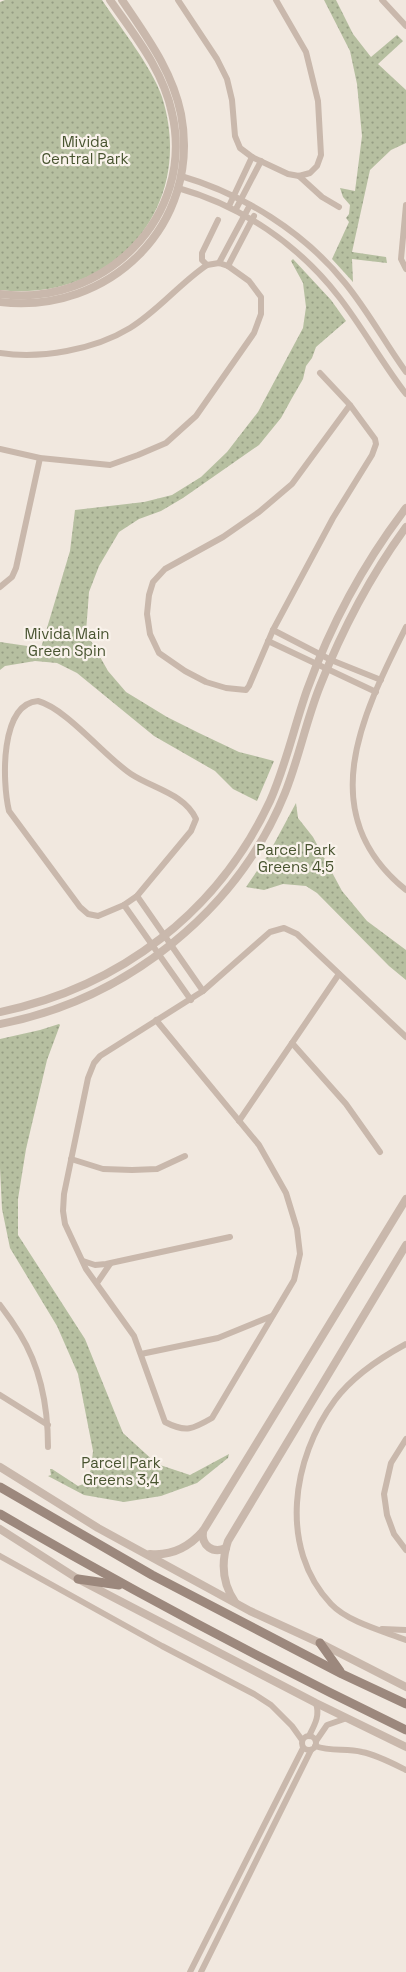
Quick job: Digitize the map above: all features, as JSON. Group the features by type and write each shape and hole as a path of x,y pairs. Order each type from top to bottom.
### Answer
{"main road":[{"path":"0,1488 152,1575 342,1674 406,1704"},
{"path":"0,1514 127,1586 406,1730"},
{"path":"78,1579 127,1586"},
{"path":"320,1643 342,1674"}],"street":[{"path":"0,294 32,296 56,292 78,286 101,274 125,256 143,237 158,216 168,194 175,156 175,126 170,103 155,67 110,0"},
{"path":"0,302 33,303 60,299 98,286 117,274 143,251 158,232 169,212 178,188 180,176 184,137 180,113 174,89 156,52 122,0"},
{"path":"178,0 203,36 224,72 232,100 234,136 240,148 261,162 288,174 299,176 310,173 317,166 321,155 318,101 306,52 276,0"},
{"path":"382,0 406,26"},
{"path":"229,206 252,157"},
{"path":"236,209 261,162"},
{"path":"180,176 210,186 241,200 295,234 334,270 358,299 406,372"},
{"path":"299,176 322,197 339,207"},
{"path":"178,188 205,196 236,209 253,219 294,250 330,285 406,394"},
{"path":"219,263 250,205"},
{"path":"406,205 401,259 406,269"},
{"path":"228,266 258,210"},
{"path":"207,265 202,260 202,252 218,220"},
{"path":"0,353 17,356 60,353 100,342 130,329 207,265 219,263 228,266 249,281 261,297 261,314 254,333 196,416 166,443 110,465 40,458 0,449"},
{"path":"320,373 350,404 375,439 375,449 333,518 273,630 246,690 226,688 206,682 185,671 159,653 150,634 147,614 149,595 153,582 165,568 223,536 259,512 292,484 350,404"},
{"path":"0,587 12,577 16,568 40,458"},
{"path":"0,1012 40,1002 97,980 164,937 194,910 214,888 259,822 282,771 298,716 321,656 360,576 381,542 406,508"},
{"path":"0,1024 30,1017 78,1001 112,984 158,953 194,925 228,888 243,869 272,821 294,769 314,702 331,660 349,621 381,562 406,527"},
{"path":"406,627 376,692 355,754 352,800 355,814 369,847 382,867 406,890"},
{"path":"273,630 321,656 382,680"},
{"path":"268,641 376,692"},
{"path":"31,702 46,704 132,774 184,803 192,810 196,819 191,831 136,896 124,905 98,916 88,914 80,907 9,811 3,784 3,744 6,733 17,711 31,702"},
{"path":"136,896 203,991"},
{"path":"124,905 191,1000"},
{"path":"156,1020 259,1145 286,1193 297,1229 300,1254 294,1280 212,1418 194,1428 177,1428 165,1422 134,1336 83,1262 65,1224 63,1211 64,1194 88,1078 94,1064 108,1050 156,1020 191,1000 270,932 284,928 297,934 406,1037"},
{"path":"239,1121 339,974"},
{"path":"292,1043 346,1104 380,1152"},
{"path":"71,1159 103,1169 132,1170 157,1169 186,1156"},
{"path":"145,1554 159,1555 174,1552 187,1546 203,1531 406,1199"},
{"path":"83,1262 95,1265 112,1263 230,1236"},
{"path":"236,1603 228,1591 224,1577 223,1562 232,1534 406,1245"},
{"path":"97,1284 103,1272 112,1263"},
{"path":"0,1305 20,1332 35,1365 46,1410 48,1447"},
{"path":"141,1354 218,1338 272,1316"},
{"path":"406,1344 390,1352 360,1373 336,1400 316,1431 297,1490 295,1516 299,1542 307,1566 331,1604 346,1616 406,1640"},
{"path":"0,1395 48,1425"},
{"path":"406,1439 391,1463 384,1494 386,1515 394,1534 406,1550"},
{"path":"0,1467 98,1528 145,1554 236,1603 406,1687"},
{"path":"0,1529 78,1579 316,1703 406,1747"},
{"path":"203,1531 207,1547 216,1551 226,1548"},
{"path":"0,1556 154,1642 254,1694 271,1705 292,1726 302,1740 303,1748 190,1972"},
{"path":"376,1628 406,1630"},
{"path":"302,1740 309,1736 317,1720 318,1711 316,1703"},
{"path":"201,1972 314,1746 327,1725 347,1718"},
{"path":"309,1736 314,1746"},
{"path":"303,1748 314,1746 331,1750 363,1752 406,1770"}],"green space":[{"name":"Mivida Central Park","path":"5,0 102,0 135,47 157,85 162,97 170,137 167,175 156,210 136,240 110,264 78,281 41,290 0,290 0,2"},
{"path":"324,0 336,0 353,34 371,57 397,35 403,41 378,64 406,90 406,143 391,150 370,170 352,252 386,257 387,263 352,259 353,282 332,259 349,222 346,218 349,214 350,205 343,197 340,188 355,191 362,136 357,84 350,51"},
{"name":"Mivida Main Green Spin","path":"293,259 331,300 346,321 316,347 312,358 306,366 303,379 281,418 259,445 183,498 161,511 139,519 119,532 99,566 89,592 86,632 108,671 126,692 167,717 239,752 274,761 257,801 233,789 215,771 154,736 77,673 57,663 35,661 5,666 0,670 0,642 41,648 70,551 75,510 144,502 172,495 201,477 227,452 258,412 303,328 306,307 303,283 291,261"},
{"name":"Parcel Park Greens 4,5","path":"296,803 298,818 313,837 342,891 367,921 406,950 406,980 389,966 317,893 306,886 283,884 264,890 246,887 268,855"},
{"name":"Parcel Park Greens 3,4","path":"59,1024 47,1060 26,1149 18,1199 18,1235 85,1339 123,1433 157,1464 190,1475 229,1454 228,1458 197,1483 161,1496 124,1502 84,1495 48,1476 51,1475 50,1469 52,1469 78,1486 86,1483 91,1469 93,1451 78,1374 57,1326 10,1248 2,1209 0,1168 0,1039"}]}
